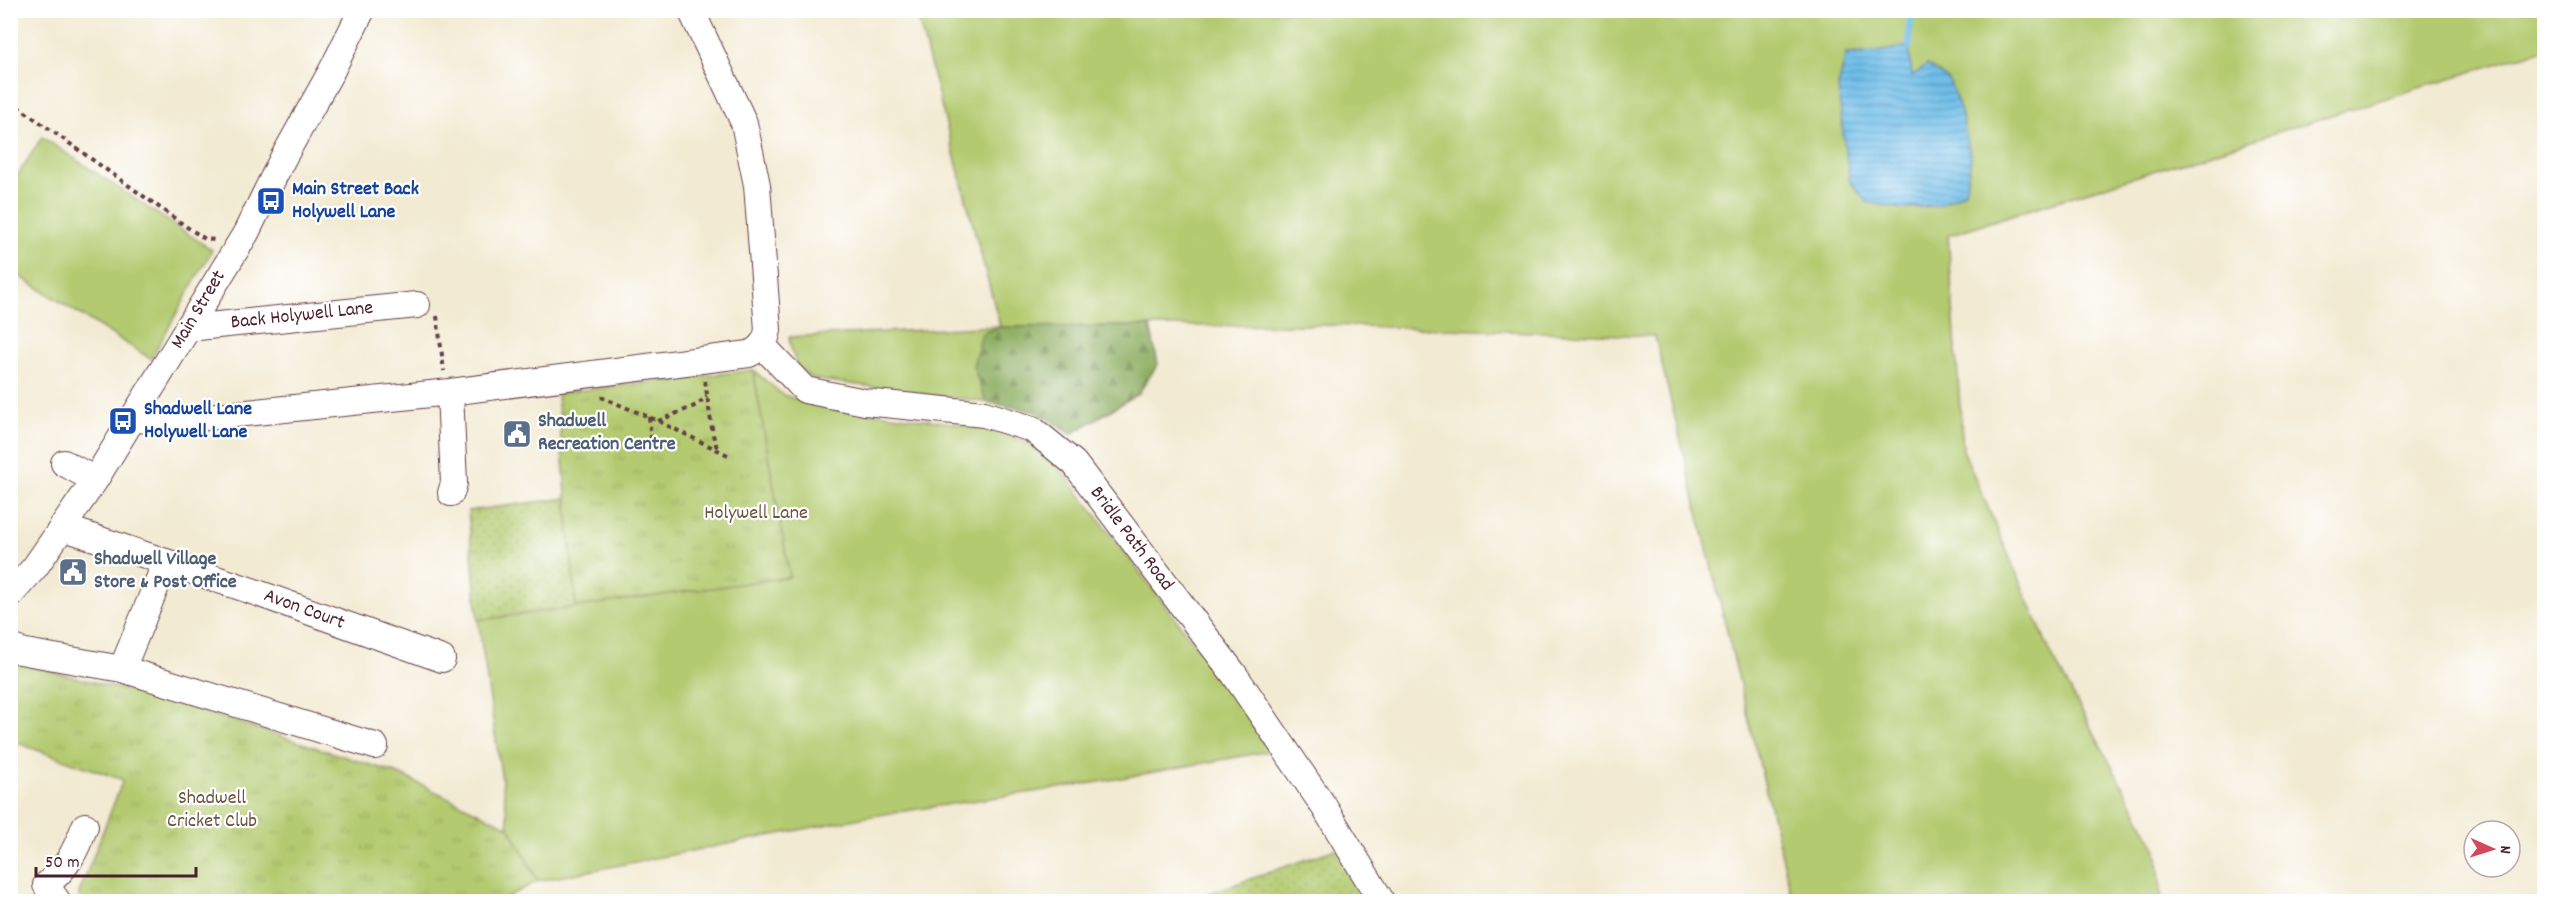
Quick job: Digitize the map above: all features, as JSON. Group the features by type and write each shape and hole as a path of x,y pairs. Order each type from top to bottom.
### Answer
{"street":[{"name":"Main Street","path":"10,595 35,567 95,480 240,243 362,10"},
{"path":"132,418 159,422 448,392 749,354 762,345 768,330 757,185 744,123 691,10"},
{"name":"Back Holywell Lane","path":"188,328 417,305"},
{"name":"Bridle Path Road","path":"762,345 805,390 865,402 984,414 1032,429 1074,463 1234,674 1323,805 1382,902"},
{"path":"448,392 454,483 451,493"},
{"path":"64,464 95,480"},
{"name":"Avon Court","path":"62,527 442,659"},
{"path":"122,669 166,562"},
{"path":"10,646 20,651 122,669 375,746"},
{"path":"52,893 72,857 85,826"}],"path":[{"path":"10,101 206,239 240,243"},
{"path":"417,305 435,304 448,392"},
{"path":"703,360 713,435 718,451"},
{"path":"597,395 728,454"},
{"path":"658,421 697,405 707,395"},
{"path":"648,448 651,437 649,417"}],"green space":[{"path":"916,11 2544,11 2544,49 1948,235 1963,450 2052,656 2157,850 2162,901 1793,901 1655,336 1329,325 1000,327 986,402 813,379 798,367 789,337 1000,326"},
{"path":"42,137 212,250 151,359 11,271 11,186"},
{"path":"1150,326 1158,364 1138,394 1071,434 1037,412 986,402 973,366 982,333 1000,327"},
{"path":"753,370 783,395 812,404 995,429 1030,444 1063,472 1276,750 1099,782 871,816 538,881 509,827 478,620 789,577"},
{"name":"Holywell Lane","path":"753,370 790,577 576,607 557,393"},
{"path":"566,498 576,607 478,620 468,511"},
{"name":"Shadwell Cricket Club","path":"10,661 177,703 399,774 509,827 538,881 498,902 80,901 79,893 123,780 11,741"},
{"path":"1339,848 1370,894 1357,902 1190,900"}],"water":[{"path":"1909,46 1912,76 1927,65 1949,80 1961,112 1971,159 1965,192 1939,205 1903,209 1866,202 1850,181 1838,87 1846,54 1877,52"}],"waterway":[{"path":"1909,46 1911,10"}],"place":[{"name":"Main Street Back Holywell Lane","path":"271,201"},
{"name":"Shadwell Lane Holywell Lane","path":"123,421"},
{"name":"Shadwell Recreation Centre","path":"517,434"},
{"name":"Shadwell Village Store & Post Office","path":"73,572"}]}
